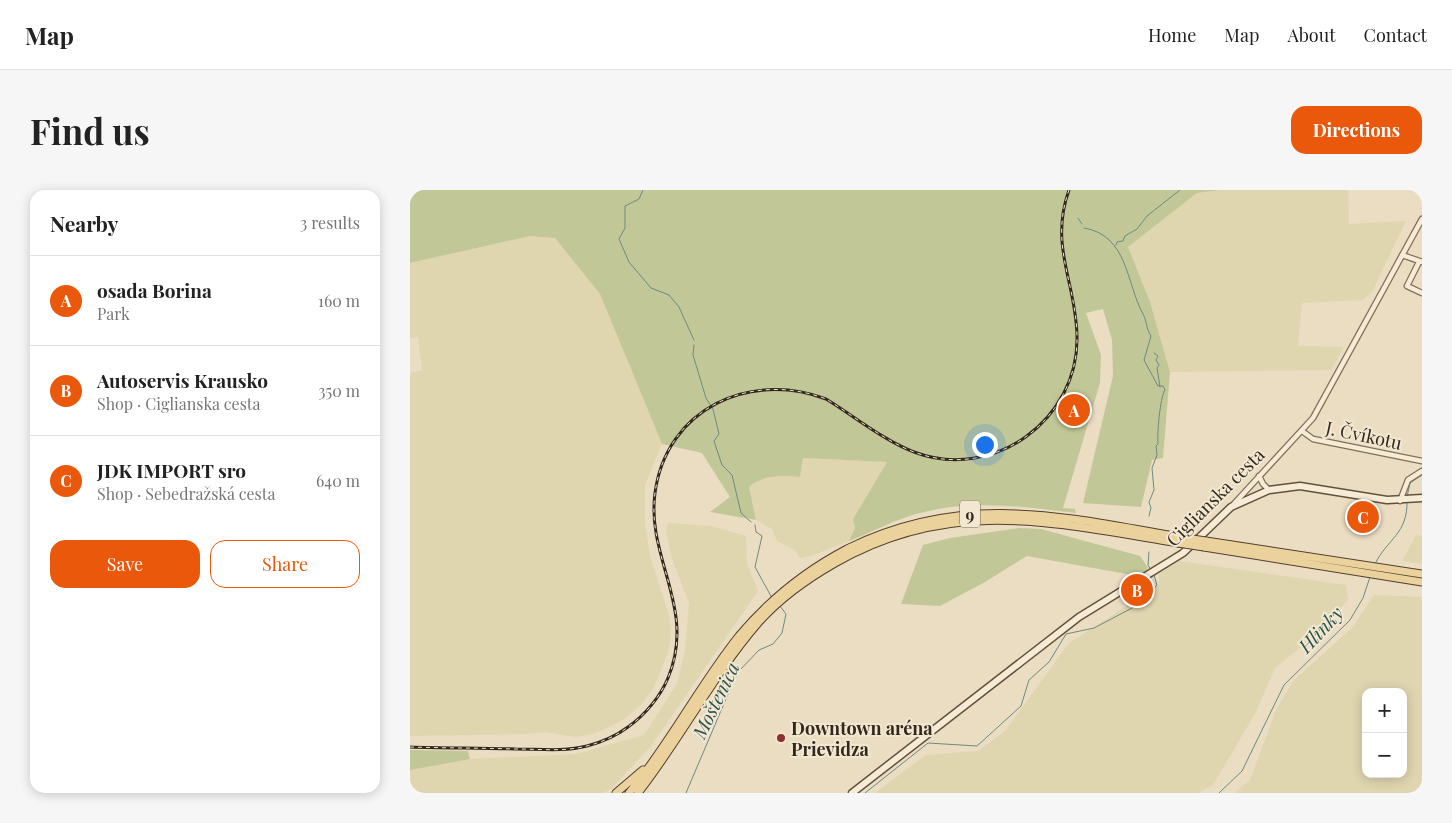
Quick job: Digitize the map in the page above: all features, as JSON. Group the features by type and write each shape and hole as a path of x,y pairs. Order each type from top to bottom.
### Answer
{"main road":[{"name":"9","path":"616,793 653,762 728,650 780,596 816,566 870,538 924,520 955,515 1000,513 1039,515 1179,540 1373,570 1422,574"},
{"name":"9","path":"1373,570 1422,582"},
{"name":"9","path":"638,793 726,665 770,606"},
{"path":"629,793 653,762"}],"street":[{"name":"Ciglianska cesta","path":"852,793 993,686 1078,617 1183,553 1231,508 1302,431 1327,396 1422,219"},
{"path":"1402,255 1421,262 1407,286 1422,293"},
{"name":"J. Čvíkotu","path":"1302,431 1313,439 1422,461"},
{"path":"1405,500 1408,480 1422,471"},
{"path":"1260,476 1268,490"},
{"path":"1231,508 1268,490 1300,486 1387,500 1422,498"}],"shaded area":[{"path":"1220,190 1348,190 1349,224 1406,221 1372,292 1363,300 1302,303 1298,346 1344,347 1331,370 1170,372 1150,302 1128,247 1197,193"},
{"path":"530,236 555,238 600,294 662,444 645,485 645,524 650,556 669,615 671,634 668,653 654,687 641,705 623,720 596,733 576,737 545,732 410,736 410,373 422,370 418,337 410,338 410,263"},
{"path":"803,458 887,462 853,519 855,528 849,541 811,556 800,558 795,550 777,541 772,529 756,520 749,487 757,480 787,475 800,477"},
{"path":"668,523 711,526 746,536 747,564 758,591 651,746 612,788 604,793 410,793 410,770 412,769 470,759 576,754 644,735 677,684 685,651 689,603 672,559 666,531"},
{"path":"1416,535 1422,536 1422,564 1402,561"},
{"path":"1179,561 1346,585 1348,600 1317,634 1275,668 1256,712 1213,785 1198,793 875,793 926,755 978,751 1005,731 1069,643 1159,585 1159,574"},
{"path":"1374,595 1422,597 1422,793 1234,793 1250,780 1276,710 1293,681 1352,628"}],"green space":[{"path":"410,190 1220,190 1197,193 1128,247 1150,302 1170,372 1163,458 1152,460 1141,507 1083,503 1113,376 1112,340 1103,309 1086,313 1101,355 1100,383 1063,508 1075,509 1076,513 1037,508 959,506 911,516 849,541 855,528 853,519 887,462 803,458 800,477 780,476 766,478 749,487 756,520 710,512 730,497 702,453 662,444 600,294 555,238 530,236 410,263"},
{"path":"1019,528 1041,529 1140,556 1148,568 1143,577 1027,556 985,582 940,606 901,604 923,545 950,538"},
{"path":"410,750 468,751 470,759 410,770"}],"waterway":[{"name":"Moštenica","path":"643,190 639,199 625,206 625,228 619,239 629,262 651,288 669,295 679,307 694,340"},
{"path":"1116,245 1117,242 1123,241 1125,236 1137,229 1147,216 1180,190"},
{"path":"1078,218 1082,224"},
{"path":"1084,228 1098,232 1118,250 1151,336 1144,360 1158,386 1163,386 1165,390 1159,416 1157,455 1152,468 1154,490 1149,502 1151,508 1149,516"},
{"name":"Moštenica","path":"694,345 693,355 706,398 713,409 719,434 714,441 722,465 732,475 741,513 751,522"},
{"path":"1154,353 1158,356 1156,360 1159,365 1157,368 1160,387"},
{"name":"Hlinky","path":"1407,497 1410,483 1422,475"},
{"name":"Hlinky","path":"1375,564 1400,529 1404,521 1407,501"},
{"name":"Moštenica","path":"755,525 756,532 762,536 755,567 772,598"},
{"path":"1149,552 1148,565 1151,570"},
{"path":"865,793 928,743 977,746 1021,706 1029,680 1049,662 1066,634 1094,628 1134,607 1138,607 1157,585 1154,575"},
{"name":"Hlinky","path":"1219,793 1242,771 1284,685 1350,620 1363,598 1370,577"},
{"name":"Moštenica","path":"686,793 739,671 759,650 773,644 782,633 786,614 780,606"}],"railway":[{"path":"410,747 552,750 578,748 598,743 614,736 646,711 661,692 668,678 675,653 677,629 674,606 657,540 654,517 655,493 662,464 676,439 694,419 716,404 741,394 769,390 797,391 826,399 902,447 914,452 944,459 973,458 1001,451 1026,437 1047,418 1063,394 1074,366 1077,336 1076,317 1062,247 1064,210 1069,190"}],"place":[{"name":"osada Borina","path":"1074,410"},
{"name":"JDK IMPORT sro","path":"1363,517"},
{"name":"Autoservis Krausko","path":"1137,590"},
{"name":"Downtown aréna Prievidza","path":"781,738"}]}
